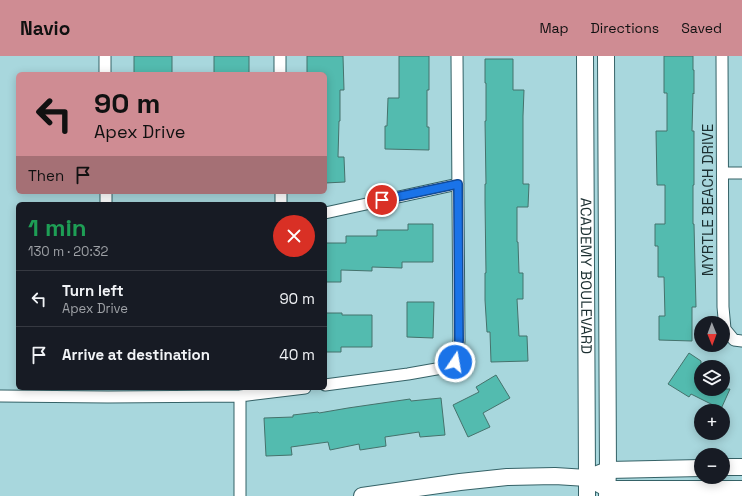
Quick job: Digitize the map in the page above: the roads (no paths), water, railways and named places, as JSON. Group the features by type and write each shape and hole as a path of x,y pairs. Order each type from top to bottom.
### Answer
{"main road":[{"name":"ACADEMY BOULEVARD","path":"585,56 586,496"},
{"name":"ACADEMY BOULEVARD","path":"606,56 608,492"},
{"path":"730,467 742,467"},
{"path":"362,496 507,477 554,476 587,478 608,470 694,468"},
{"path":"587,478 608,492 742,489"}],"street":[{"path":"105,56 105,72"},
{"path":"280,56 280,72"},
{"path":"327,385 442,368 455,362 458,355 457,56"},
{"name":"MYRTLE BEACH DRIVE","path":"722,56 723,307 725,329 738,341"},
{"path":"723,173 742,173"},
{"path":"327,213 458,184"},
{"path":"0,396 108,393 240,396 289,390"},
{"path":"240,396 240,496"}]}
